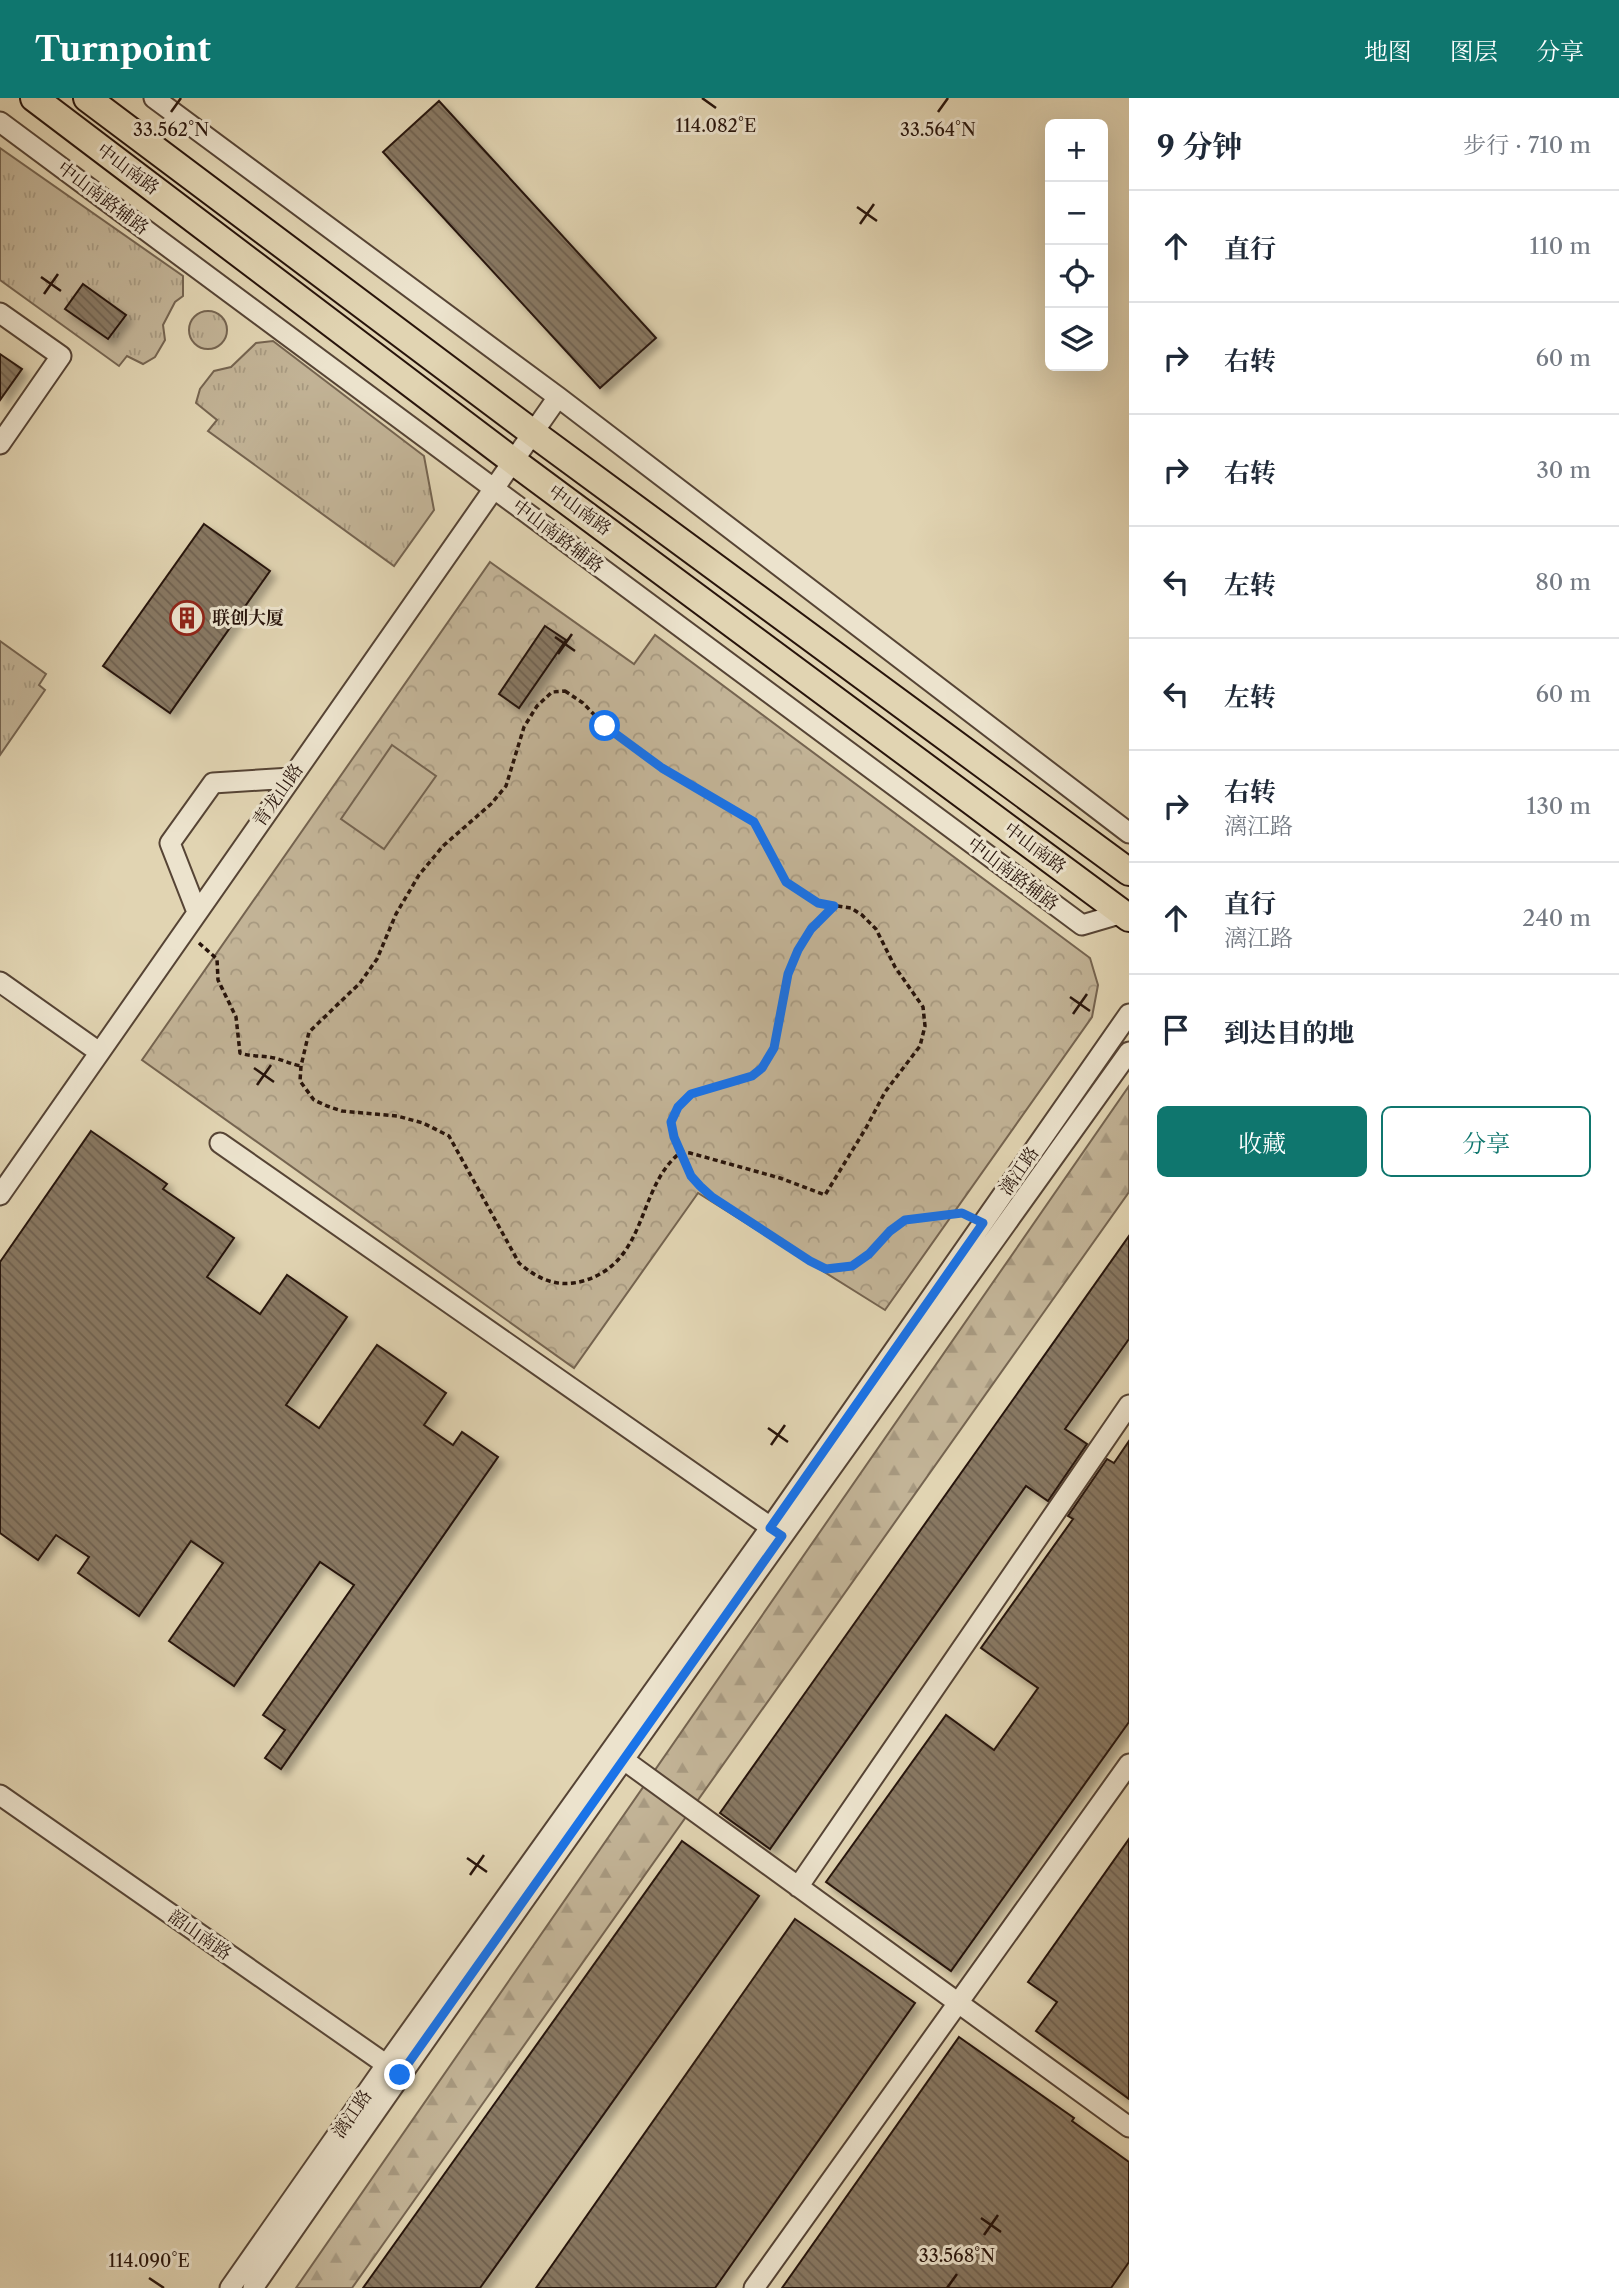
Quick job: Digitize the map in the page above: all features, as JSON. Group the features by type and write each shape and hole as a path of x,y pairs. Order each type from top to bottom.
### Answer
{"main road":[{"name":"中山南路","path":"34,98 513,461 1126,916"},
{"name":"中山南路","path":"87,98 533,433 1129,872"}],"street":[{"path":"154,98 558,397 1129,833"},
{"name":"中山南路辅路","path":"0,122 1082,925 1126,916"},
{"path":"0,313 61,356 0,444"},
{"name":"青龙山路","path":"0,1195 558,397"},
{"path":"197,912 170,843 213,783 291,778"},
{"path":"0,982 99,1052"},
{"name":"漓江路","path":"230,2288 624,1760 983,1223 1129,1014"},
{"name":"漓江路","path":"253,2288 393,2070 776,1532 1129,1052"},
{"path":"220,1143 776,1532"},
{"path":"798,1886 1129,1405"},
{"path":"624,1760 1129,2127"},
{"path":"754,2288 1129,1764"},
{"name":"韶山南路","path":"0,1795 393,2070"}],"path":[{"path":"565,691 583,703 605,726 662,768 754,822 786,882 818,903 851,908 876,929 895,967 923,1007 925,1026 920,1046 885,1093 825,1195 743,1167 681,1152 660,1175 637,1234 618,1261 590,1278 570,1284 553,1283 534,1276 519,1263 449,1136 423,1123 397,1116 327,1107 314,1100 300,1081 309,1032 360,983 377,959 396,914 419,875 443,846 491,804 506,786 524,727 537,706 552,692 565,691"},
{"path":"834,906 811,929 793,962 788,974 774,1048 762,1068 752,1076 691,1094 678,1107 671,1122 674,1137 691,1176 712,1197 826,1269 852,1266 905,1220 962,1213 983,1223"},
{"path":"184,930 217,959 218,980 236,1017 240,1053 277,1058 285,1063 301,1066"}],"green space":[{"path":"0,148 183,276 183,296 175,302 163,325 165,340 155,357 143,364 127,356 119,366 0,280"},
{"path":"208,311 221,317 227,330 221,343 208,349 195,343 189,330 195,317"},
{"path":"273,341 424,456 434,510 394,566 208,431 217,420 196,403 200,389 214,371 231,367 256,343"},
{"path":"490,562 634,664 655,635 1090,958 1098,985 1092,1017 885,1310 698,1193 574,1368 142,1060"},
{"path":"0,641 46,674 39,685 45,690 0,755"},
{"path":"392,745 436,776 384,849 341,819"},
{"path":"1129,1086 1129,1192 352,2288 296,2288"}],"building":[{"path":"439,101 656,338 600,388 383,152"},
{"path":"83,284 126,315 108,339 65,309"},
{"path":"0,354 22,369 0,400"},
{"name":"联创大厦","path":"204,524 270,571 170,713 103,666"},
{"path":"545,626 566,640 519,708 499,694"},
{"path":"91,1131 167,1184 163,1189 234,1238 207,1277 260,1314 287,1275 347,1317 286,1405 319,1428 377,1345 446,1393 424,1425 453,1445 462,1432 498,1457 281,1769 265,1758 285,1730 263,1715 354,1585 320,1562 234,1686 169,1641 223,1563 191,1541 139,1616 78,1573 89,1557 56,1535 38,1560 0,1533 0,1262"},
{"path":"1129,1236 1129,1339 1065,1429 1087,1444 1048,1501 1026,1486 770,1849 720,1813"},
{"path":"1129,1441 1129,1722 951,1971 826,1882 946,1715 994,1750 1038,1688 981,1648 1073,1519 1068,1516 1107,1459 1114,1463"},
{"path":"1129,1839 1129,2099 1036,2031 1057,2002 1028,1982"},
{"path":"682,1841 759,1896 480,2288 363,2288"},
{"path":"795,1919 915,2003 715,2288 536,2288"},
{"path":"959,2037 1074,2118 1072,2121 1129,2162 1129,2262 1111,2288 782,2288"}],"place":[{"name":"联创大厦","path":"187,618"}],"route":[{"path":"400,2075 782,1536 770,1528 983,1223 962,1213 905,1220 852,1266 826,1269 712,1197 691,1176 674,1137 671,1122 678,1107 691,1094 722,1087 752,1076 762,1068 774,1048 788,974 798,950 811,929 834,906 818,903 786,882 754,822 662,768 605,726"}]}
